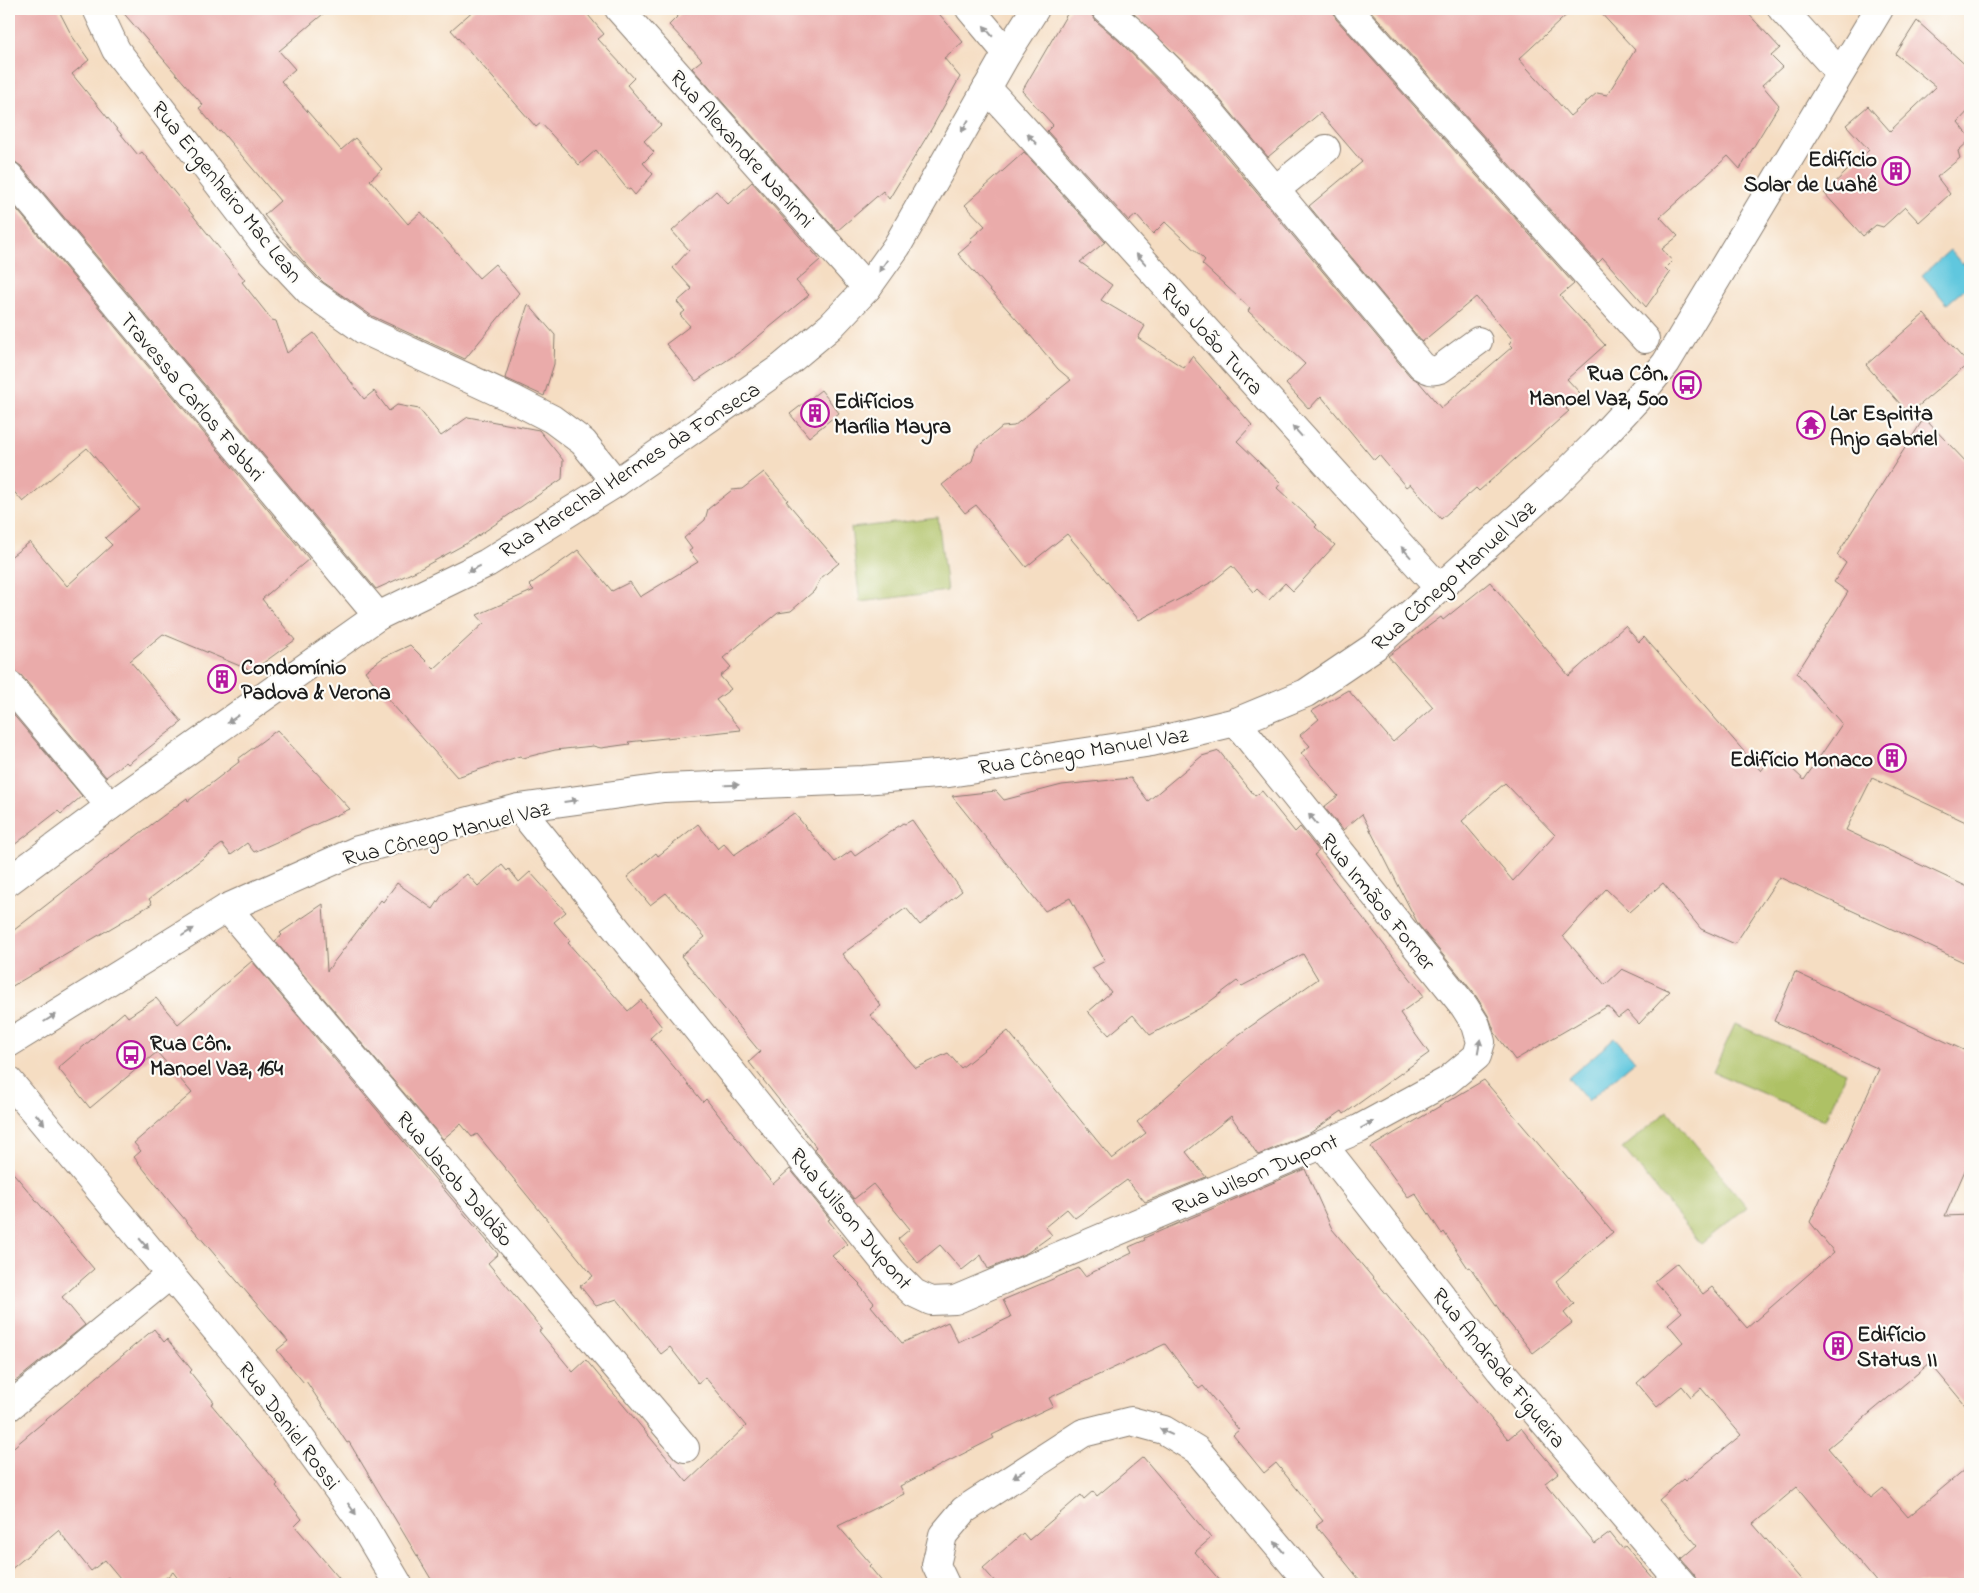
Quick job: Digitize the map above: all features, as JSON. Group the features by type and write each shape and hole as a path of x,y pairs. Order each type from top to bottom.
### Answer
{"street":[{"name":"Rua Engenheiro Mac Lean","path":"97,9 116,50 263,242 309,291 364,330 552,419 584,442 616,483"},
{"name":"Rua Alexandre Naninni","path":"619,9 868,288"},
{"path":"970,9 1007,53"},
{"name":"Rua Marechal Hermes da Fonseca","path":"9,881 110,806 378,616 487,562 616,483 782,367 831,326 868,288 897,246 986,88 1035,9"},
{"path":"1106,9 1130,30 1202,102 1422,366 1428,370 1440,369 1478,341"},
{"path":"1348,9 1645,339"},
{"path":"1782,9 1840,72"},
{"name":"Rua Cônego Manuel Vaz","path":"9,1043 227,908 358,850 519,808 664,788 863,780 949,773 1152,742 1236,722 1306,693 1374,647 1552,487 1596,444 1636,400 1666,363 1879,9"},
{"name":"Rua João Turra","path":"986,88 1439,588"},
{"path":"1275,190 1326,149"},
{"name":"Travessa Carlos Fabbri","path":"9,176 378,616"},
{"path":"9,685 110,806"},
{"name":"Rua Irmãos Forner","path":"1236,722 1464,1006 1476,1024 1481,1042 1476,1056 1447,1081"},
{"name":"Rua Wilson Dupont","path":"519,808 892,1271 914,1293 931,1301 955,1300 1323,1145 1359,1129 1447,1081"},
{"name":"Rua Jacob Daldão","path":"227,908 685,1448"},
{"name":"Rua Daniel Rossi","path":"9,1082 262,1385 360,1520 398,1584"},
{"name":"Rua Andrade Figueira","path":"1323,1145 1500,1370 1682,1584"},
{"path":"9,1407 170,1275"},
{"path":"945,1584 936,1565 943,1535 964,1510 1083,1433 1131,1421 1164,1430 1197,1450 1310,1584"}],"green space":[{"path":"938,518 947,591 860,602 851,528"},
{"path":"1735,1024 1846,1072 1825,1120 1713,1072"},
{"path":"1668,1111 1747,1207 1701,1244 1623,1148"}],"water":[{"path":"1950,250 1962,264 1970,257 1970,284 1947,304 1922,275"},
{"path":"1615,1038 1635,1061 1588,1101 1568,1078"}],"building":[{"path":"9,9 58,9 72,36 89,60 72,74 138,155 142,152 245,280 242,282 272,320 276,321 287,353 314,333 364,399 374,391 389,411 397,405 419,409 441,436 468,417 539,430 563,460 562,479 469,542 416,571 376,589 21,166 9,161"},
{"path":"120,9 329,9 279,51 295,69 281,81 341,150 355,138 382,169 370,180 408,224 421,212 479,278 495,264 519,293 465,359 372,316 323,282 309,268 264,215 280,201 199,108 203,105"},
{"path":"475,9 583,9 604,34 598,39 634,78 627,85 661,125 644,141 654,152 643,163 653,174 635,195 630,189 628,190 596,150 579,165 541,123 536,127 451,30"},
{"path":"685,9 935,9 963,42 944,58 960,77 889,199 883,191 837,231 692,68 702,60 669,25"},
{"path":"1070,9 1091,9 1091,14 1096,21 1119,41 1190,113 1410,376 1419,382 1441,408 1512,347 1509,344 1512,339 1476,297 1422,342 1309,206 1362,162 1320,113 1268,157 1213,91 1129,9 1333,9 1336,19 1574,284 1560,296 1605,345 1567,379 1580,393 1566,409 1569,411 1479,491 1476,488 1441,519 1410,484 1406,487 1379,455 1374,460 1321,396 1309,409 1286,384 1305,364 1248,311 1250,308 1202,264 1205,260 1165,222 1153,234 1136,215 1129,221 1047,131 1053,125 1022,91"},
{"path":"1369,9 1573,9 1519,59 1570,116 1597,93 1607,95 1635,50 1597,9 1744,9 1780,48 1771,56 1782,67 1762,85 1779,105 1740,169 1728,156 1660,217 1678,236 1662,249 1672,261 1665,268 1670,273 1646,307 1603,258 1598,263"},
{"path":"1917,21 1970,69 1970,109 1958,122 1970,137 1970,140 1958,151 1960,158 1937,177 1950,194 1919,222 1905,207 1883,227 1876,225 1863,236 1824,193 1869,150 1846,125 1868,106 1890,131 1936,87 1896,54"},
{"path":"1024,152 1105,242 1080,262 1112,285 1101,300 1145,326 1138,338 1184,368 1192,356 1252,425 1237,441 1281,483 1277,488 1317,525 1315,527 1335,545 1293,591 1285,583 1269,600 1257,589 1254,592 1232,566 1212,582 1139,620 1067,534 1026,567 976,505 965,513 942,485 972,461 976,448 1002,427 1014,426 1071,380 1058,369 958,254 972,242 970,239 985,226 965,205"},
{"path":"752,182 820,260 796,281 809,295 742,350 696,381 666,344 690,326 680,315 685,311 677,302 692,289 673,268 689,250 672,231 716,191 728,204"},
{"path":"9,200 309,559 262,599 295,640 252,671 163,634 130,661 182,722 128,764 126,762 106,777 21,675 9,666 9,558 30,542 67,586 112,545 105,538 139,509 87,448 23,502 9,486"},
{"path":"528,304 555,335 554,364 544,396 505,378"},
{"path":"1924,314 1968,364 1909,414 1866,365"},
{"name":"Edifícios Marília Mayra","path":"821,390 839,413 809,437 790,414"},
{"path":"1924,418 1970,466 1970,824 1872,778 1846,830 1970,888 1970,965 1779,877 1735,944 1701,929 1663,883 1630,912 1606,889 1563,936 1605,985 1622,969 1670,991 1639,1024 1627,1011 1618,1018 1608,1006 1515,1060 1495,1033 1489,1017 1476,996 1418,924 1362,814 1343,830 1324,807 1338,796 1301,753 1310,746 1300,735 1319,719 1312,711 1348,690 1393,742 1433,707 1388,656 1441,617 1443,620 1490,582 1569,676 1625,626 1639,642 1644,637 1761,771 1775,753 1804,780 1842,724 1797,673 1848,592 1834,582 1846,563 1837,555","holes":["1505,783 1555,835 1513,881 1462,821"]},
{"path":"764,472 839,563 821,578 814,591 791,611 778,613 723,658 731,667 720,676 731,689 716,700 741,730 628,742 630,744 601,748 593,746 555,750 523,758 520,756 457,777 365,671 384,657 410,645 434,669 484,623 477,615 534,590 529,585 578,550 612,591 630,582 640,597 698,562 689,551 692,549 684,538 705,520 708,509 732,490 742,489"},
{"path":"11,712 82,796 61,814 58,811 9,849 9,713"},
{"path":"277,730 350,809 254,852 247,843 231,855 222,844 149,899 152,904 9,988 9,934 187,798 188,801 239,762 238,759"},
{"path":"1219,751 1255,796 1262,791 1295,832 1300,827 1319,851 1314,855 1424,996 1400,1013 1429,1053 1344,1114 1342,1111 1310,1133 1258,1155 1231,1116 1186,1152 1206,1177 1145,1202 1127,1180 1075,1218 1067,1209 1045,1227 1052,1235 1027,1253 988,1269 981,1255 962,1270 940,1245 918,1263 898,1239 910,1229 873,1184 854,1199 749,1062 760,1052 681,956 705,937 666,893 650,905 627,877 656,853 658,856 698,824 718,849 724,844 734,855 794,813 835,862 851,851 855,856 903,823 905,824 912,820 962,891 920,925 906,908 842,954 881,1006 870,1015 916,1068 948,1053 961,1068 1008,1031 1112,1159 1146,1133 1137,1122 1234,1038 1318,979 1303,954 1242,986 1237,981 1204,1006 1150,1035 1133,1015 1109,1035 1088,1012 1111,992 1092,968 1105,961 1070,898 1045,911 952,796 996,791 1004,800 1062,785 1131,778 1148,801 1202,756"},
{"path":"502,865 507,871 509,869 519,882 530,872 566,912 554,922 570,941 568,943 628,1011 641,1000 662,1027 650,1038 703,1102 706,1099 773,1184 790,1169 830,1219 828,1220 847,1244 832,1256 860,1284 874,1303 871,1306 902,1343 948,1322 958,1342 1011,1317 1003,1300 1079,1268 1085,1276 1132,1253 1129,1247 1145,1240 1144,1238 1305,1169 1332,1229 1508,1439 1521,1428 1558,1473 1545,1483 1595,1544 1610,1533 1622,1548 1625,1546 1655,1580 1657,1579 1662,1584 1363,1584 1316,1526 1323,1521 1276,1463 1264,1473 1233,1435 1239,1430 1203,1386 1199,1389 1165,1344 1049,1398 1053,1406 992,1435 994,1438 900,1486 904,1494 838,1526 871,1564 869,1566 884,1584 434,1584 349,1442 347,1443 306,1381 304,1383 277,1350 288,1341 134,1157 141,1151 134,1143 192,1093 157,1052 90,1108 58,1068 124,1012 128,1017 156,998 178,1024 252,961 498,1254 488,1263 542,1329 539,1331 573,1372 586,1360 687,1482 746,1426 705,1377 698,1383 670,1347 661,1354 617,1299 596,1306 580,1286 593,1276 477,1134 472,1137 461,1124 443,1139 275,941 282,935 280,933 323,904 327,971 381,900 383,902 397,883 433,909 443,894 467,874 478,886"},
{"path":"1795,972 1970,1053 1970,1159 1945,1216 1970,1215 1970,1411 1930,1363 1828,1448 1871,1498 1883,1488 1908,1517 1970,1465 1970,1584 1878,1584 1797,1487 1753,1524 1805,1584 1697,1584 1694,1574 1681,1559 1697,1545 1659,1500 1683,1479 1685,1481 1741,1435 1701,1388 1691,1397 1682,1386 1657,1407 1637,1383 1683,1342 1668,1324 1682,1312 1655,1281 1677,1263 1703,1294 1712,1287 1747,1328 1834,1252 1810,1222 1879,1069 1774,1021"},
{"path":"1484,1080 1613,1232 1556,1281 1574,1304 1564,1313 1572,1323 1533,1353 1505,1318 1470,1267 1468,1268 1444,1232 1442,1234 1415,1193 1408,1197 1371,1147"},
{"path":"9,1168 94,1269 62,1297 85,1325 17,1380 9,1383"},
{"path":"154,1329 164,1342 167,1339 192,1370 190,1372 214,1402 211,1404 278,1484 276,1486 302,1519 295,1526 344,1584 240,1584 232,1576 221,1584 182,1584 173,1572 158,1584 125,1584 105,1560 91,1571 58,1530 9,1571 9,1451"},
{"path":"1143,1457 1211,1538 1195,1552 1223,1584 997,1584 983,1568 1023,1533 1029,1540 1081,1495 1084,1499 1093,1491 1097,1496"}],"place":[{"name":"Edifício Solar de Luahê","path":"1896,171"},
{"name":"Rua Côn. Manoel Vaz, 500","path":"1687,385"},
{"name":"Edifícios Marília Mayra","path":"815,413"},
{"name":"Lar Espirita Anjo Gabriel","path":"1811,425"},
{"name":"Condomínio Padova & Verona","path":"222,679"},
{"name":"Edifício Monaco","path":"1892,758"},
{"name":"Rua Côn. Manoel Vaz, 164","path":"131,1055"},
{"name":"Edifício Status II","path":"1838,1346"}]}
